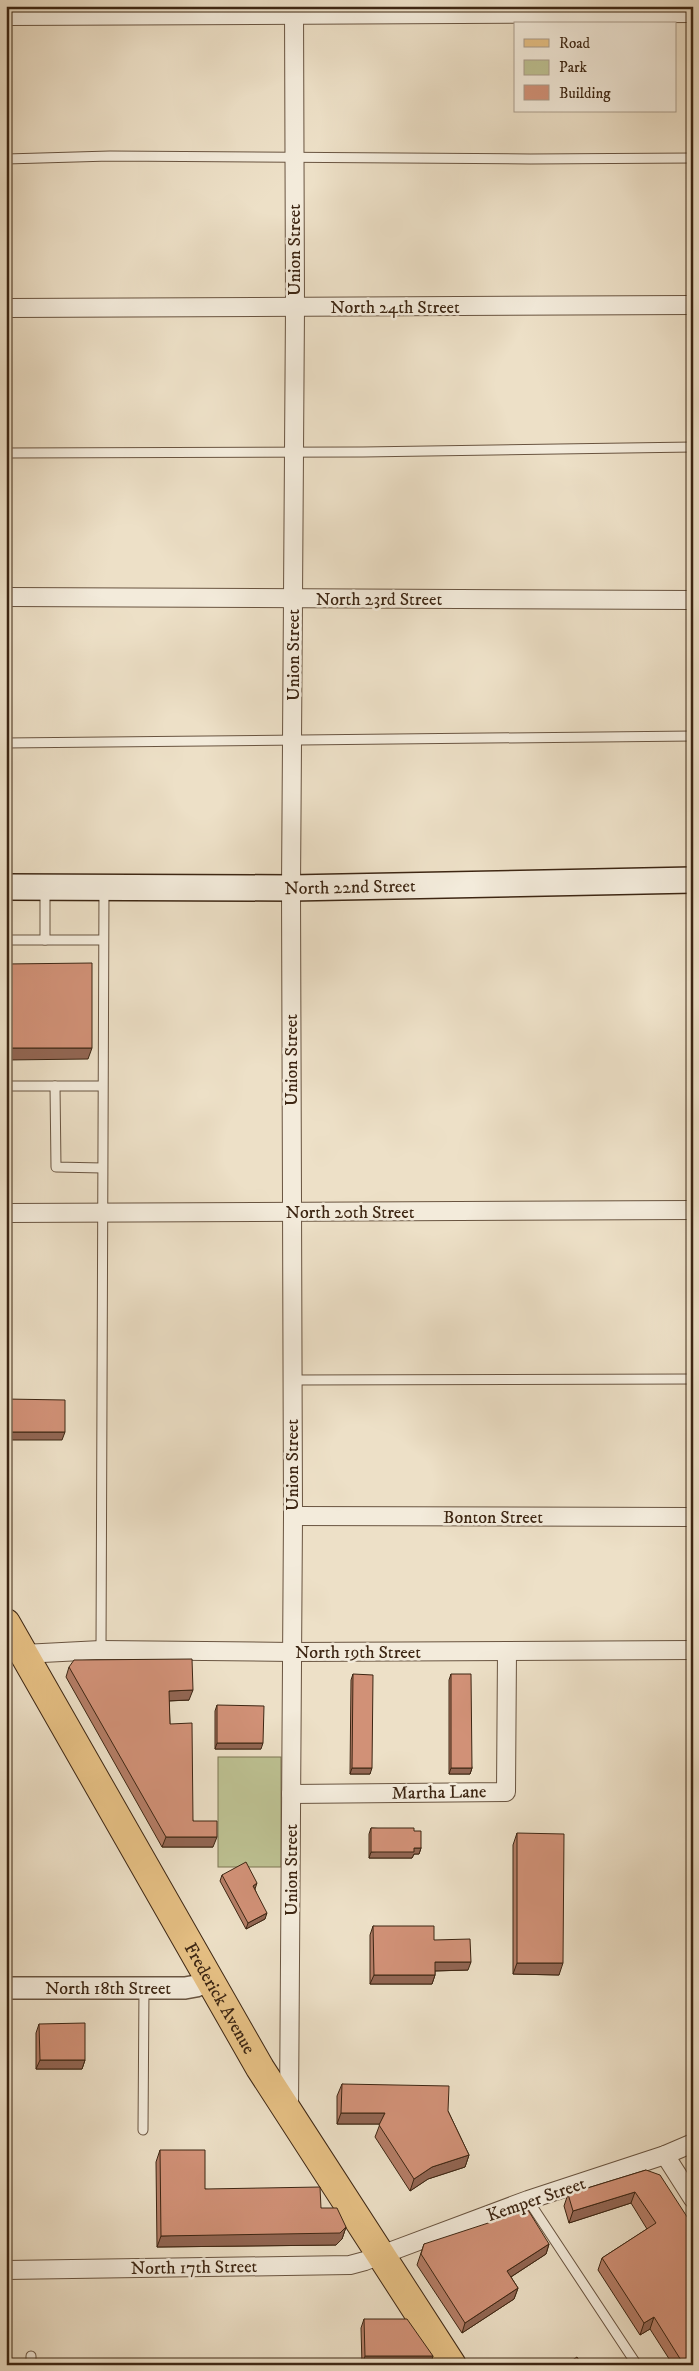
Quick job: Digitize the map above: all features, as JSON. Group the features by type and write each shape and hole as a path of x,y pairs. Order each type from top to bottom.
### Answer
{"main road":[{"name":"North 22nd Street","path":"6,887 291,888 693,880"},
{"name":"Frederick Avenue","path":"6,1623 260,2068 379,2255 452,2365"}],"street":[{"path":"6,16 294,10 693,13"},
{"name":"Union Street","path":"289,2114 293,1516 291,888 295,308 294,10"},
{"name":"North 24th Street","path":"6,308 693,305"},
{"name":"North 23rd Street","path":"6,597 693,600"},
{"name":"North 20th Street","path":"6,1213 693,1210"},
{"name":"Bonton Street","path":"293,1516 693,1517"},
{"name":"North 19th Street","path":"24,1654 101,1650 292,1652 693,1650"},
{"name":"Martha Lane","path":"291,1794 506,1792 507,1651"},
{"name":"North 18th Street","path":"6,1988 185,1988 196,1986 210,1978"},
{"name":"Kemper Street","path":"379,2255 528,2200 665,2155 693,2143"},
{"path":"665,2155 693,2199"},
{"name":"North 17th Street","path":"6,2270 350,2265 379,2255"}],"lane":[{"path":"6,159 110,156 693,158"},
{"path":"6,453 294,452 693,446"},
{"path":"6,743 693,736"},
{"path":"45,887 45,940"},
{"path":"101,1650 104,887"},
{"path":"6,940 103,940"},
{"path":"6,1086 102,1086"},
{"path":"55,1086 56,1167 102,1168"},
{"path":"292,1380 693,1379"},
{"path":"143,2130 144,1988"},
{"path":"528,2200 636,2365"}],"green space":[{"path":"218,1757 281,1757 281,1867 218,1867"}],"building":[{"path":"92,963 92,1048 6,1048 6,964"},
{"path":"6,1399 65,1400 65,1432 6,1432"},
{"path":"192,1659 193,1690 169,1691 170,1724 192,1723 193,1821 217,1821 217,1837 166,1837 69,1667 74,1660"},
{"path":"353,1674 373,1675 372,1768 352,1768"},
{"path":"451,1674 471,1674 472,1768 451,1768"},
{"path":"217,1705 264,1706 263,1743 217,1743"},
{"path":"371,1828 414,1828 414,1831 421,1831 421,1848 414,1848 414,1852 371,1852"},
{"path":"517,1833 564,1834 563,1963 517,1963"},
{"path":"246,1862 257,1883 253,1886 267,1913 248,1923 222,1875"},
{"path":"373,1926 434,1926 434,1940 470,1939 471,1962 435,1962 435,1975 374,1975"},
{"path":"85,2023 85,2060 40,2060 39,2024"},
{"path":"342,2084 449,2086 448,2111 469,2155 432,2167 414,2179 379,2125 385,2113 341,2113"},
{"path":"160,2150 205,2150 205,2189 320,2187 321,2208 337,2208 346,2227 340,2233 161,2236"},
{"path":"646,2170 660,2175 693,2226 693,2365 684,2365 654,2317 644,2323 602,2258 656,2223 635,2192 573,2211 568,2194"},
{"path":"528,2210 549,2244 507,2271 518,2288 465,2323 421,2254 424,2244"},
{"path":"364,2319 407,2319 433,2356 365,2356"},
{"path":"577,2357 582,2365 565,2365"}]}
